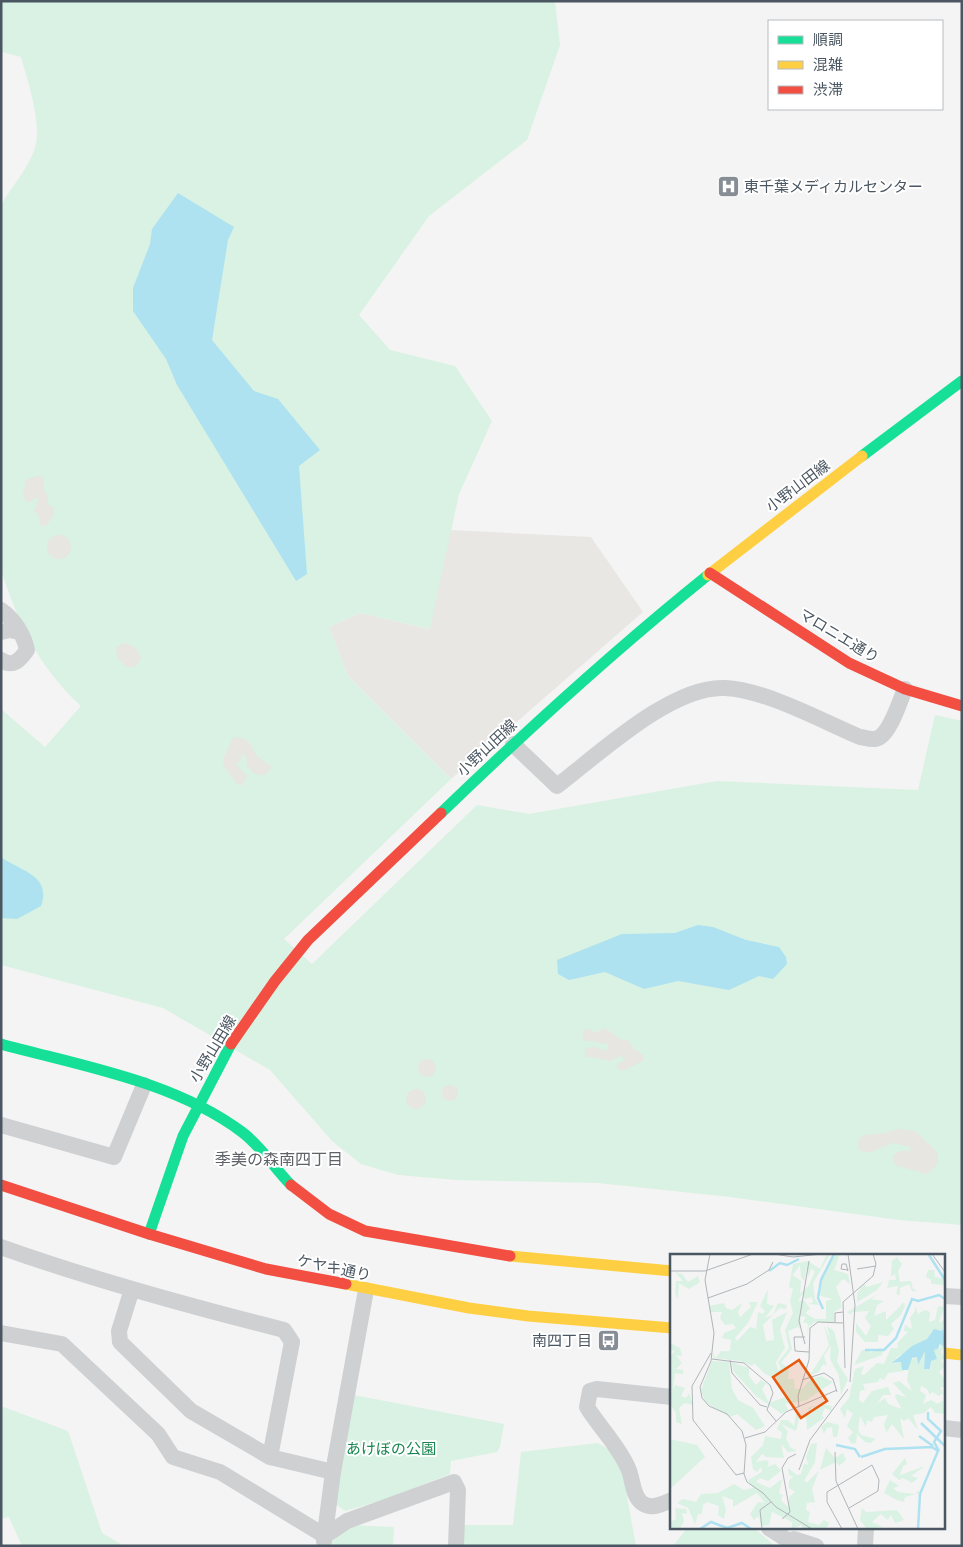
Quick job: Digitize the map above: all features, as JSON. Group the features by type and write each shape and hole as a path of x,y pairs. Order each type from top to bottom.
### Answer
{"street":[{"name":"小野山田線","path":"149,1234 183,1136 197,1106 228,1050 275,981 308,940 513,744 652,620 710,573 962,381"},
{"name":"マロニエ通り","path":"710,573 849,663 905,689 962,706"},
{"path":"6,613 1,632 10,630 19,632"},
{"path":"1,660 12,664 19,661 26,650 25,638 6,613"},
{"path":"513,744 557,786 662,707 682,696 708,688 726,688 754,694 860,737 872,739 880,737 888,728 905,689"},
{"path":"1,1044 144,1085 197,1106 241,1132 265,1152 289,1182 309,1199 332,1216 357,1228 484,1254 670,1271"},
{"path":"1,1125 114,1157 144,1085"},
{"name":"ケヤキ通り","path":"1,1185 149,1234 266,1269 366,1290 469,1308 528,1316 670,1328"},
{"path":"1,1247 132,1289 284,1330 292,1342 270,1457"},
{"path":"132,1289 119,1331 120,1342 191,1411 270,1457 332,1472"},
{"path":"324,1541 332,1472 366,1290"},
{"path":"946,1296 962,1298"},
{"path":"1,1333 62,1344 158,1434 172,1457 220,1472 324,1541"},
{"path":"946,1353 962,1355"},
{"path":"670,1397 597,1389 590,1391 587,1407 616,1444 629,1470 636,1495 642,1503 654,1507 670,1501"},
{"path":"946,1428 962,1430"},
{"path":"324,1541 347,1521 454,1482 458,1490 456,1546"},
{"path":"774,1530 816,1546"},
{"path":"866,1530 866,1546"}],"shaded area":[{"path":"450,530 591,537 643,612 451,779 348,676 329,627 360,613 429,629"}],"green space":[{"path":"1,1 555,1 560,45 527,140 429,216 359,315 390,350 455,366 492,421 459,494 430,629 360,613 329,627 348,676 451,779 284,939 312,964 477,805 529,814 717,781 918,790 935,715 962,721 962,1225 899,1220 730,1197 598,1183 457,1180 398,1175 361,1164 332,1141 270,1070 163,1008 1,965 1,709 45,747 81,706 53,676 32,644 15,609 1,570 1,205 32,156 37,138 37,127 33,102 21,57 1,52"},
{"name":"あけぼの公園","path":"354,1395 504,1424 500,1447 497,1452 451,1461 450,1474 389,1498 345,1511 334,1503"},
{"path":"1,1406 68,1431 102,1533 124,1546 22,1546 9,1517 1,1519"},
{"path":"598,1443 614,1453 623,1475 636,1546 463,1546 463,1525 513,1525 521,1452"},
{"path":"350,1525 394,1527 393,1546 328,1546"},
{"path":"685,1530 756,1530 775,1546 673,1546"}],"sand":[{"path":"37,476 44,477 43,489 48,496 48,504 54,508 54,514 46,526 40,526 39,516 34,511 39,497 29,502 25,500 23,493 26,480"},
{"path":"59,535 67,539 71,547 67,555 59,559 51,555 47,547 51,539"},
{"path":"123,643 130,644 137,649 141,659 137,665 130,668 118,658 116,648"},
{"path":"240,737 248,741 257,756 271,766 270,771 264,775 255,774 247,766 246,757 241,753 241,760 236,764 247,776 243,785 238,785 223,765 224,757 233,738"},
{"path":"605,1028 620,1039 629,1041 634,1049 643,1055 643,1061 623,1071 616,1068 618,1064 626,1059 621,1056 610,1061 585,1056 585,1050 588,1048 606,1051 608,1048 607,1044 585,1041 582,1037 585,1029 590,1029 595,1033"},
{"path":"427,1059 433,1062 436,1068 433,1074 427,1077 421,1074 418,1068 421,1062"},
{"path":"450,1085 456,1087 458,1093 456,1099 450,1101 444,1099 442,1093 444,1087"},
{"path":"416,1089 423,1092 426,1099 423,1106 416,1109 409,1106 406,1099 409,1092"},
{"path":"897,1129 915,1131 938,1153 938,1164 927,1174 895,1165 893,1155 900,1151 909,1151 911,1147 893,1143 869,1153 859,1150 858,1141 863,1135 885,1133"}],"water":[{"path":"178,193 234,227 228,240 212,340 254,391 278,399 320,450 299,466 307,574 296,581 177,385 166,359 133,311 133,288 150,244 152,229"},
{"path":"1,857 32,875 42,887 41,906 17,919 1,918"},
{"path":"698,925 713,927 746,940 779,947 786,957 787,964 773,979 759,976 729,990 678,981 644,989 605,972 569,980 558,974 557,960 622,934 675,933"}],"traffic: fast":[{"path":"862,456 962,381"},
{"path":"441,813 572,691 708,575"},
{"path":"1,1044 126,1077 187,1100 215,1114 242,1132 256,1144 291,1185"},
{"path":"149,1234 183,1136 231,1044"}],"traffic: slow":[{"path":"708,575 862,456"},
{"path":"510,1256 670,1271"},
{"path":"346,1284 469,1308 528,1316 670,1328"},
{"path":"946,1353 962,1355"}],"traffic: jam":[{"path":"710,573 849,663 905,689 962,706"},
{"path":"231,1044 275,981 308,940 441,813"},
{"path":"1,1185 149,1234 266,1269 346,1284"},
{"path":"291,1185 329,1214 365,1231 510,1256"}],"place":[{"name":"東千葉メディカルセンター","path":"728,187"},
{"name":"南四丁目","path":"608,1341"}],"district":[{"name":"季美の森南四丁目","path":"279,1159"}]}
